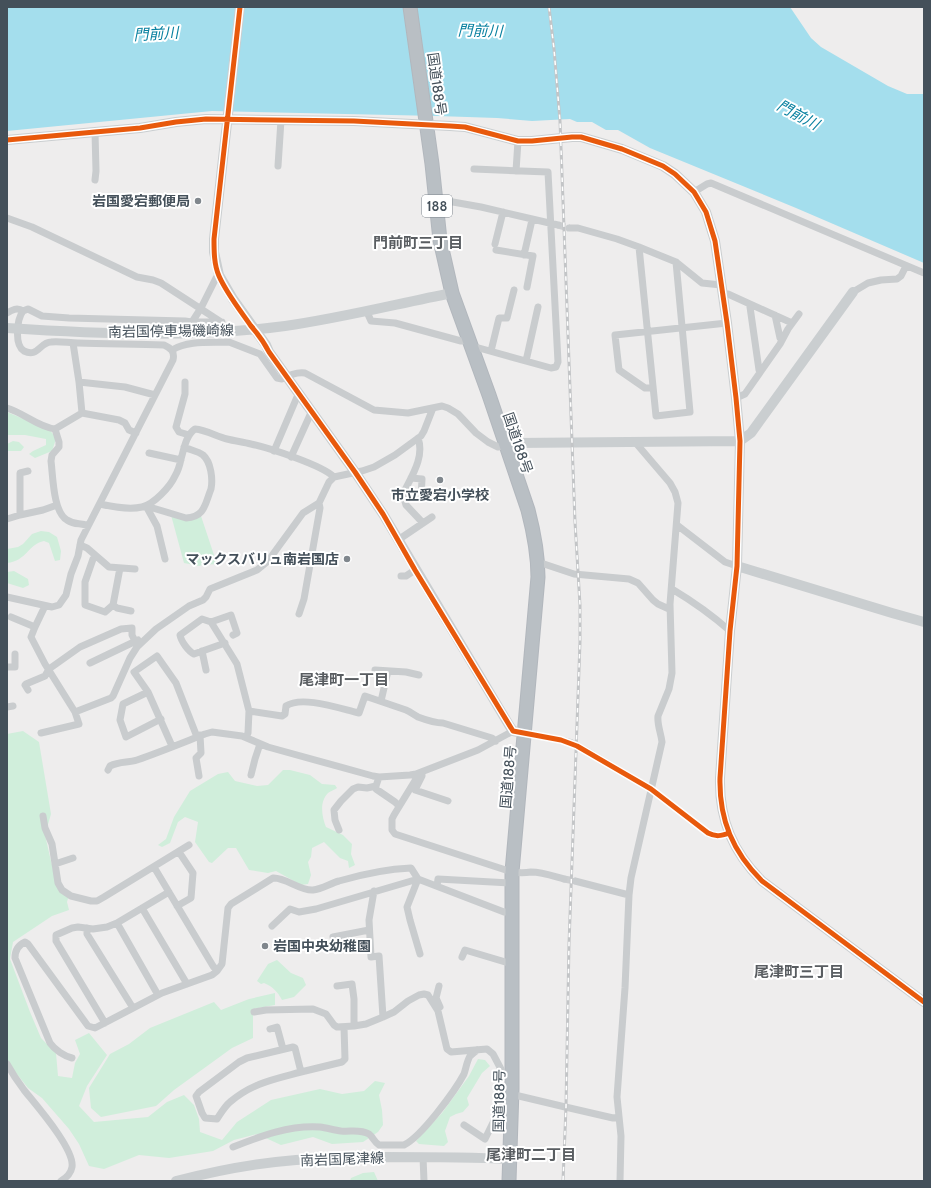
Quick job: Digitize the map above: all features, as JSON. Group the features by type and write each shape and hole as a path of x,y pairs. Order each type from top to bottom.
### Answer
{"highway":[{"name":"国道188号","path":"410,7 436,199 440,240 452,293 489,395 533,527 538,565 538,577 518,732 512,878 512,1095 509,1181"}],"street":[{"path":"240,7 214,239 214,252 219,275 233,299 383,514 508,725 518,732 561,740 577,746 650,789 708,833 718,836 729,833"},
{"path":"7,140 140,128 176,122 228,117 281,120 426,122 465,128 518,141 582,137 641,156 676,174 694,192 706,212 715,241 727,323 740,441 737,566 730,631 720,789 724,820 742,857 762,881 924,1002"},
{"path":"278,166 281,120"},
{"path":"95,132 95,180"},
{"path":"516,171 518,141"},
{"path":"367,312 371,321 395,323 462,341 479,348 551,368 556,366 558,362 548,172 474,169"},
{"path":"694,192 711,183 924,273"},
{"path":"436,199 503,212 558,225"},
{"path":"503,212 495,247 533,256 526,287"},
{"path":"7,218 32,227 136,277 161,283 222,322 62,318 42,316 28,309 23,311 18,319 18,343 25,351 37,351 43,344 51,342 164,345 168,346 174,355 173,360 81,540 78,556 66,596 59,605 52,607 7,597"},
{"path":"524,255 532,220"},
{"path":"569,228 578,228 618,239 676,262 702,283 721,290 792,323"},
{"path":"639,247 656,416 690,412 676,262"},
{"path":"172,350 187,344 229,342 260,354 277,378 282,379 299,372 305,373 374,410 408,413 442,406 448,408 458,414 488,442 498,447 516,443 740,441 751,433 853,292 868,283 897,279 901,276 906,266"},
{"path":"192,322 219,275"},
{"path":"492,351 499,318 507,318 514,290"},
{"name":"南岩国停車場磯崎線","path":"7,328 100,333 182,333 233,331 286,326 367,312 452,293"},
{"path":"752,305 750,307 758,370 760,372"},
{"path":"526,361 538,307"},
{"path":"7,313 16,308 23,311"},
{"path":"736,398 745,394 799,314"},
{"path":"775,315 780,338 782,339"},
{"path":"653,388 645,388 619,370 615,335 727,323"},
{"path":"73,343 82,413"},
{"path":"79,382 125,387 155,394"},
{"path":"185,382 185,394 176,427 180,432 189,436"},
{"path":"274,451 297,397 300,394"},
{"path":"7,408 55,430"},
{"path":"75,712 113,696 130,658 137,647 156,629 189,606 203,600 210,589 262,567 272,556 303,513 319,503 329,482 334,477 374,467 418,438 424,431 433,408"},
{"path":"291,457 310,415 313,412"},
{"path":"55,430 82,413 119,420 125,424 129,430 136,433"},
{"path":"100,504 140,507 146,506 155,500 167,489 176,476 184,447 192,431 195,429 274,451 319,468 330,473 334,477"},
{"path":"55,430 59,447 52,455 51,461 57,505 64,518 68,521 77,525 83,524 88,526"},
{"path":"418,438 421,450 420,458 403,494 406,505 423,523"},
{"path":"620,1181 621,1136 617,1097 625,988 629,894 650,789 662,742 658,716 669,689 672,673 670,609 678,503 675,492 670,483 635,442"},
{"path":"146,506 186,518 197,516 202,512 212,485 210,467 202,455 184,447"},
{"path":"149,453 181,460"},
{"path":"20,514 20,473 28,471"},
{"path":"411,478 422,479 421,498"},
{"path":"299,614 304,599 320,508 319,503"},
{"path":"7,519 20,514 36,512 57,505"},
{"path":"146,506 157,526 166,559"},
{"path":"398,540 432,517"},
{"path":"677,524 726,562 924,622"},
{"path":"80,545 87,548 109,566 135,569"},
{"path":"96,556 93,559 85,582 85,605 105,612 113,605 120,568"},
{"path":"538,565 544,564 574,574 629,579 638,583 658,604 670,609"},
{"path":"401,576 406,576 415,570"},
{"path":"672,589 730,631"},
{"path":"113,605 117,608 131,611"},
{"path":"41,733 79,724 75,712 31,637 34,627 45,606"},
{"path":"225,643 194,654 180,638 180,635 202,619 211,622 231,615 237,633 234,634"},
{"path":"11,617 34,627"},
{"path":"211,622 237,664 249,711 248,733 246,737"},
{"path":"28,690 25,685 26,684 45,676 49,669 80,646 121,629 132,628 132,635 135,641"},
{"path":"90,664 135,641 143,638 145,639"},
{"path":"202,651 206,670"},
{"path":"7,667 15,667 15,654"},
{"path":"172,746 148,692 134,672 157,656 176,683 199,736 201,754 196,758 199,776"},
{"path":"375,670 419,675"},
{"path":"381,701 388,671"},
{"path":"148,692 123,704 120,720 126,737 161,719"},
{"path":"249,711 251,710 282,716 285,714 286,706 290,704 310,702 359,713 365,696 406,710 413,713 415,716 435,723 443,723 492,738 496,741"},
{"path":"108,770 110,766 117,762 135,761 212,732 246,737 260,744 379,777 410,775 419,773 478,750 518,732"},
{"path":"252,775 260,744"},
{"path":"419,773 422,776 415,790 448,801"},
{"path":"419,773 392,819 392,830 395,834 512,878"},
{"path":"379,777 376,789 399,806"},
{"path":"338,830 334,810 341,801 353,789 358,787 366,788 376,786"},
{"path":"43,816 45,828 52,844 58,883 62,890 71,896 91,901 97,901 189,846"},
{"path":"177,906 191,898 193,879 193,873 179,852"},
{"path":"55,864 73,858"},
{"path":"154,868 217,971"},
{"path":"72,1058 67,1057 50,1044 15,958 15,953 18,947 25,942 88,1026 95,1028 158,995 212,975 217,971 222,964 228,908 231,904 273,878 278,877 284,881 308,890 316,890 331,883 392,869 412,868 418,879"},
{"path":"437,886 438,879 512,878 521,874 532,872 547,874 564,879"},
{"path":"418,879 407,907 420,954"},
{"path":"272,926 290,909 299,912 316,909 418,879 504,912 512,912"},
{"path":"575,882 629,894"},
{"path":"105,1023 56,941 56,936 72,928 78,927 94,929 107,927 117,923 169,892"},
{"path":"374,892 369,920 369,930 371,957 379,956 383,1017"},
{"path":"142,908 186,984"},
{"path":"117,923 158,995"},
{"path":"87,928 87,934 133,1008"},
{"path":"334,937 369,930"},
{"path":"462,957 465,950 512,964"},
{"path":"337,986 352,984 354,999 354,1026"},
{"path":"439,986 436,998 442,1013 440,1016"},
{"path":"254,1012 266,1010 313,1010 326,1014 337,1027 344,1027 366,1024 394,1012 408,1000 419,995 428,995 438,1010 447,1049 452,1052 487,1049 493,1054 503,1073 512,1077"},
{"path":"270,1029 277,1027 283,1049"},
{"path":"301,1072 295,1048 283,1049 247,1058 239,1062 199,1092 196,1096 205,1118 217,1119 230,1102 258,1084 342,1062 345,1059 344,1027"},
{"path":"233,1147 252,1139 283,1130 320,1127 342,1131 358,1130 369,1134 376,1144 379,1145 404,1145 424,1127 438,1110 464,1073 470,1056 477,1050"},
{"path":"7,1064 12,1074 55,1129 71,1157 72,1167 70,1172 61,1181"},
{"path":"464,1125 485,1139 506,1098 512,1095 613,1118 619,1117"},
{"path":"423,1157 424,1181"},
{"name":"南岩国尾津線","path":"176,1181 209,1173 296,1160 423,1157 509,1159"}],"green space":[{"path":"7,412 50,430 55,437 52,451 35,458 29,454 46,445 46,439 25,435 7,435"},
{"path":"13,441 19,442 24,447 21,451 7,451 7,444"},
{"path":"171,515 201,516 217,564 199,566 184,563"},
{"path":"41,531 49,532 57,537 61,551 60,560 55,561 49,543 44,541 34,545 23,556 14,562 7,563 7,549 18,547 23,544 32,534"},
{"path":"14,571 28,579 29,585 23,588 7,583 7,572"},
{"path":"23,731 39,742 51,814 45,835 56,883 69,895 67,902 69,910 52,916 13,942 10,959 41,1038 56,1053 58,1076 72,1078 75,1063 80,1054 75,1040 89,1033 107,1055 87,1086 79,1106 94,1122 148,1117 167,1102 184,1095 194,1105 199,1119 200,1132 222,1140 237,1122 271,1100 320,1089 342,1094 364,1091 375,1081 385,1083 379,1095 383,1125 378,1132 363,1142 332,1144 313,1137 281,1145 257,1134 234,1140 213,1151 169,1158 139,1155 104,1169 89,1166 79,1144 69,1129 42,1098 28,1088 9,1064 7,1059 7,734"},
{"path":"283,770 290,770 310,775 322,784 335,785 337,788 328,793 323,801 323,819 326,827 343,835 352,844 351,854 355,865 349,868 348,861 340,858 324,842 312,848 311,857 308,862 311,875 308,884 301,885 276,871 268,873 249,870 236,848 228,848 212,863 209,862 195,842 198,822 185,817 178,822 170,843 162,847 158,845 166,839 174,817 190,791 218,774 228,772 235,781 257,786 268,785"},
{"path":"277,960 291,973 303,978 306,985 294,997 282,1000 272,988 257,981 268,964"},
{"path":"275,993 275,1005 253,1009 253,1038 232,1048 174,1090 156,1106 101,1117 91,1108 89,1088 110,1054 129,1044 150,1028 214,1002 221,1010 249,999"},
{"path":"478,1059 485,1060 490,1066 482,1073 467,1098 469,1105 463,1112 450,1117 445,1131 448,1142 444,1146 419,1144 416,1141 442,1113 469,1076"},
{"path":"374,1172 378,1181 350,1181 351,1178 363,1173"}],"water":[{"name":"門前川","path":"7,7 790,7 811,38 821,47 888,86 907,94 924,94 924,263 650,148 618,130 606,130 592,122 577,122 570,119 532,121 437,116 212,111 7,131"}],"tunnel":[{"path":"558,225 569,228"},
{"path":"564,879 575,881"}],"railway":[{"path":"549,7 560,121 575,522 580,605 563,1181"}],"cycle path":[{"path":"240,7 214,239 216,267 226,289 383,514 415,570 513,731 561,740 577,746 651,789 708,833 718,836 729,833"},
{"path":"7,140 140,128 206,119 354,121 465,127 518,141 581,137 622,149 663,166 675,174 694,192 706,212 715,241 727,323 740,441 737,566 730,631 720,778 720,793 725,821 743,859 762,881 924,1002"}],"place":[{"name":"岩国愛宕郵便局","path":"198,201"},
{"name":"市立愛宕小学校","path":"440,480"},
{"name":"マックスバリュ南岩国店","path":"347,559"},
{"name":"岩国中央幼稚園","path":"265,946"}],"district":[{"name":"門前町三丁目","path":"418,243"},
{"name":"尾津町一丁目","path":"344,680"},
{"name":"尾津町三丁目","path":"799,972"},
{"name":"尾津町二丁目","path":"531,1155"}]}
